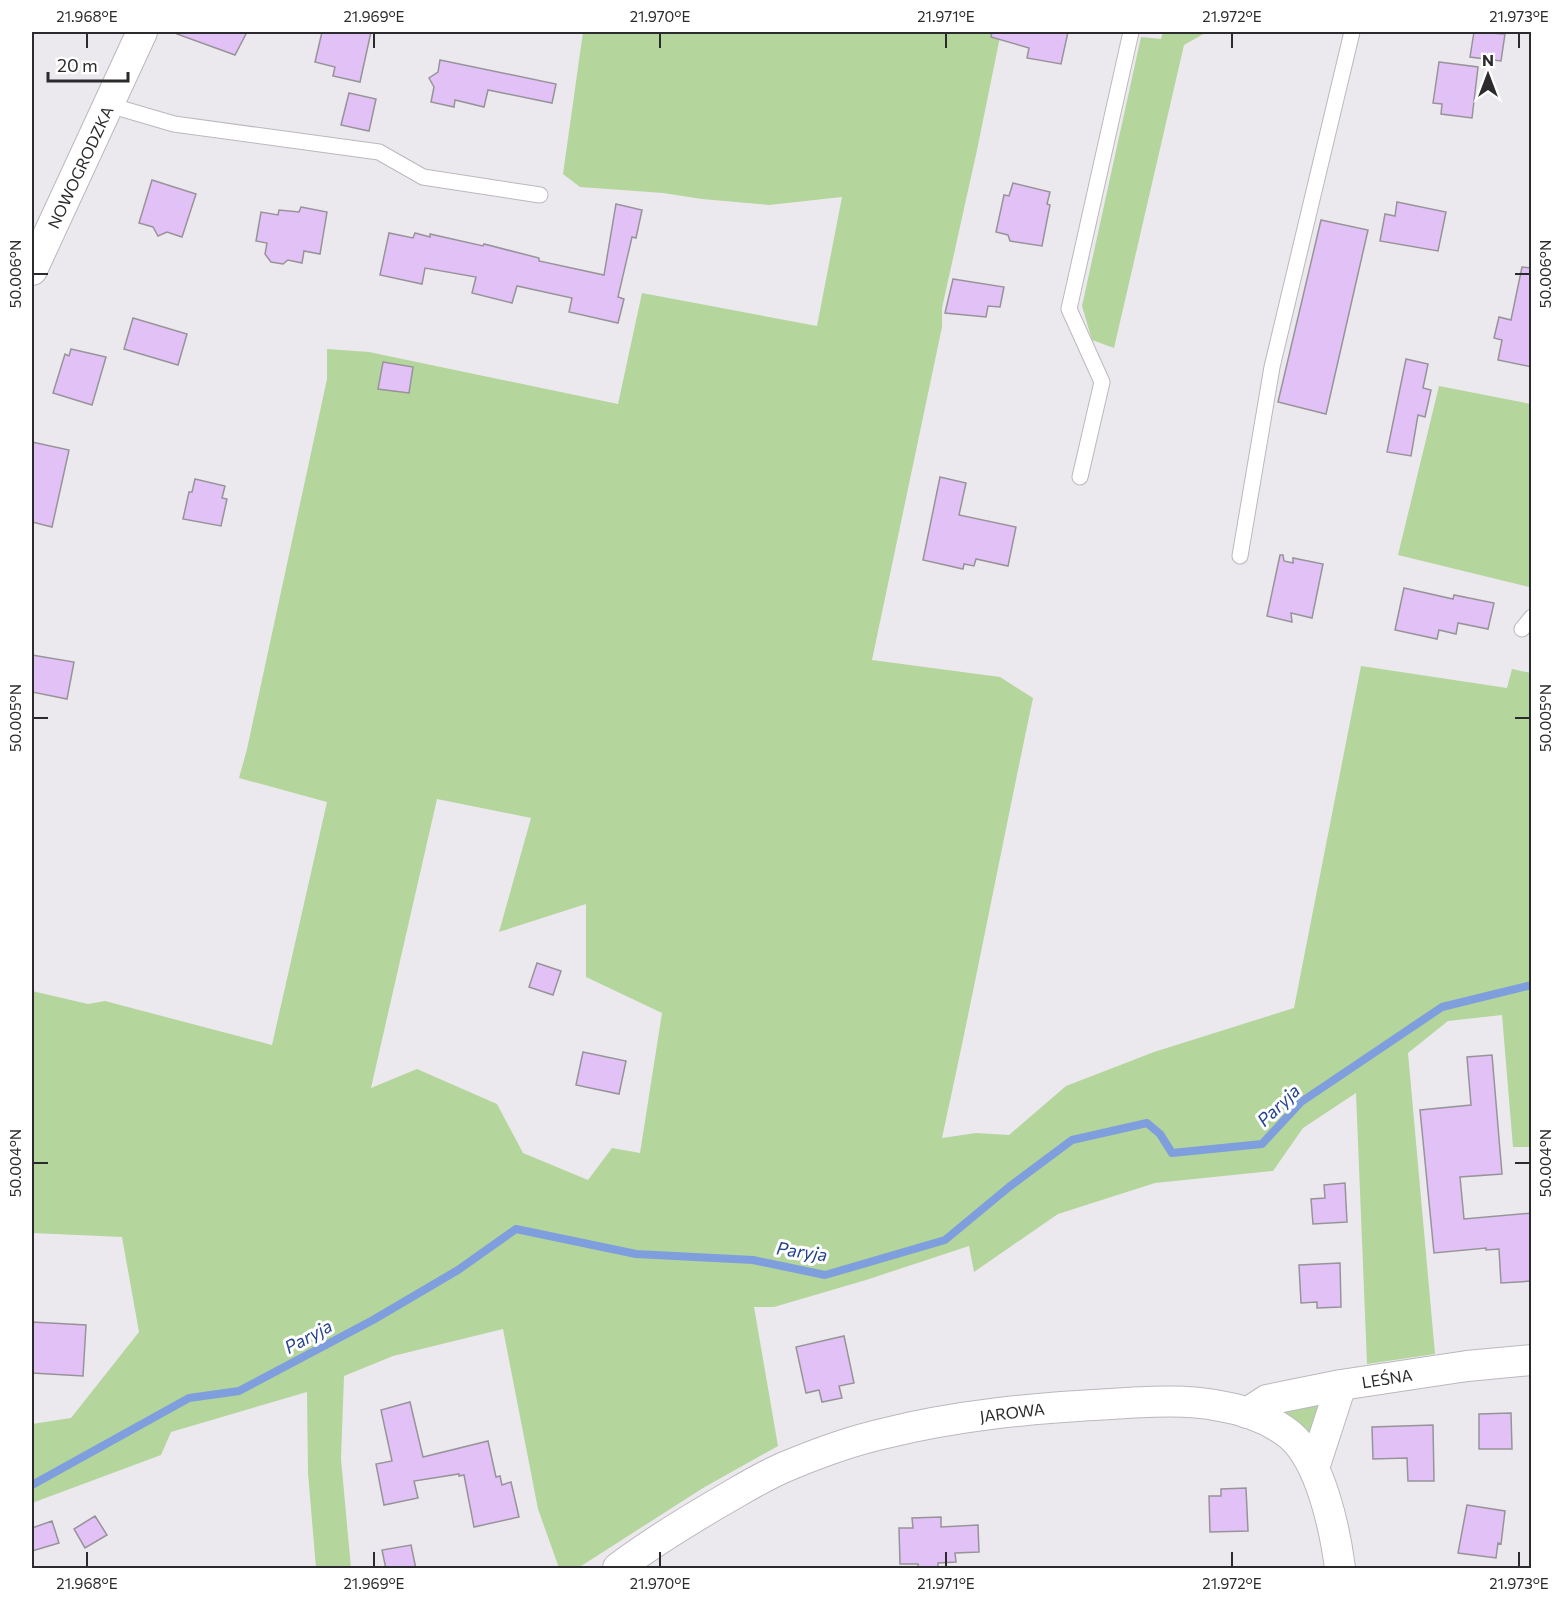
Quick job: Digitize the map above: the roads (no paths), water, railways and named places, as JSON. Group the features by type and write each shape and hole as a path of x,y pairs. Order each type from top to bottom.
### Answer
{"street":[{"name":"NOWOGRODZKA","path":"32,270 142,32"},
{"name":"LEŚNA","path":"1247,1413 1267,1400 1341,1385 1457,1368 1532,1360"},
{"path":"1314,1468 1341,1385"},
{"name":"JAROWA","path":"618,1569 690,1519 789,1465 838,1446 930,1424 1038,1408 1138,1403 1190,1403 1219,1406 1273,1423 1292,1437 1314,1468 1334,1532 1340,1569"}],"lane":[{"path":"1080,477 1102,382 1070,309 1131,32"},
{"path":"1239,556 1272,367 1352,32"},
{"path":"109,105 174,124 379,152 423,177 540,195"}],"waterway":[{"name":"Paryja","path":"32,1485 189,1398 239,1391 373,1320 458,1270 516,1229 636,1254 753,1260 825,1275 945,1240 1009,1187 1072,1140 1147,1123 1160,1134 1172,1153 1262,1144 1301,1102 1442,1007 1532,985"}]}
